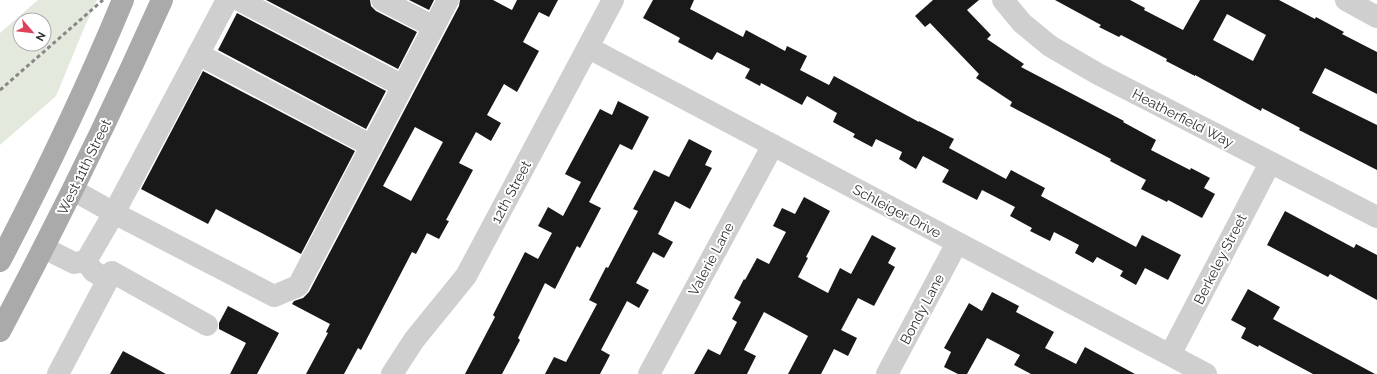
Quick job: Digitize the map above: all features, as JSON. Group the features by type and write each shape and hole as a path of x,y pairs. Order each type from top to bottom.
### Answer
{"main road":[{"path":"0,261 59,145 123,0"},
{"name":"West 11th Street","path":"0,331 74,190 162,0"}],"street":[{"path":"86,261 114,213 227,0"},
{"path":"239,0 403,86"},
{"path":"382,0 434,27"},
{"path":"74,190 114,213 274,296 298,286 448,0"},
{"name":"12th Street","path":"392,374 414,340 466,276 589,48 613,0"},
{"name":"Heatherfield Way","path":"1003,0 1022,23 1050,46 1098,74 1377,217"},
{"path":"1346,0 1377,16"},
{"name":"Schleiger Drive","path":"589,48 1206,374"},
{"path":"198,54 372,146"},
{"name":"Valerie Lane","path":"649,374 773,145"},
{"name":"Berkeley Street","path":"1170,355 1270,163"},
{"name":"Bondy Lane","path":"887,374 957,243"},
{"path":"44,248 74,263 86,261"},
{"path":"86,261 93,271 108,280"},
{"path":"58,374 112,272 207,325"}],"shaded area":[{"path":"38,0 97,0 56,96 0,145 0,33 12,23 12,52 52,52 52,12 24,12"}],"building":[{"path":"266,0 370,0 371,6 376,11 417,32 398,69"},
{"path":"409,0 434,0 429,10"},
{"path":"460,0 493,0 512,10 517,0 558,0 549,17 539,12 523,42 539,51 517,92 504,84 487,115 501,123 491,141 476,132 459,163 473,170 446,220 449,221 439,239 427,233 416,254 412,252 361,350 358,348 344,374 306,374 328,333 326,332 330,324 292,304 294,301 303,298 309,292 459,6","holes":["415,127 443,142 411,201 383,186"]},
{"path":"653,0 694,0 690,9 743,37 746,30 785,51 787,46 807,56 800,70 829,85 834,76 919,122 954,139 949,148 1006,179 1011,170 1045,188 1041,196 1136,247 1142,235 1181,255 1168,280 1145,268 1136,285 1120,276 1123,271 1097,257 1093,263 1075,253 1079,245 1054,232 1050,241 1030,231 1032,228 1010,216 1015,207 982,190 977,200 942,182 949,170 923,156 916,169 899,159 902,152 876,139 872,147 853,137 855,134 833,122 837,113 807,96 802,105 761,83 760,86 745,78 750,69 717,52 712,60 678,42 680,38 643,18"},
{"path":"933,0 979,0 967,10 991,35 987,39 1024,64 1021,67 1124,121 1123,122 1156,140 1151,150 1190,170 1191,168 1210,178 1204,188 1215,194 1202,218 1168,200 1167,202 1141,189 1146,180 1110,161 1111,159 1010,106 1012,102 976,78 979,74 930,23 925,27 915,16"},
{"path":"1055,0 1130,0 1145,8 1144,10 1183,30 1200,0 1279,0 1315,19 1316,17 1344,32 1342,34 1377,52 1377,94 1325,68 1312,93 1377,125 1377,170 1299,130 1300,128 1262,108 1261,111 1166,61 1167,59 1121,35 1119,37 1099,27 1101,25","holes":["1227,14 1266,35 1253,61 1213,40"]},
{"path":"237,13 386,91 366,129 218,50"},
{"path":"203,71 355,151 301,254 216,209 208,224 141,189"},
{"path":"618,101 649,117 632,150 620,144 589,202 601,208 580,248 577,246 555,289 545,283 518,338 520,340 502,374 465,374 495,317 493,315 525,252 538,259 552,233 538,226 548,207 563,216 581,182 565,174 600,109 612,115"},
{"path":"689,139 712,151 705,165 712,168 690,209 675,201 658,234 673,242 664,258 653,252 636,283 649,290 639,308 627,301 601,350 610,355 600,374 545,374 554,357 566,362 597,304 589,300 606,267 608,268 638,211 633,209 654,170 669,177"},
{"path":"804,197 830,211 806,257 808,258 798,277 828,293 840,268 851,274 872,235 896,248 888,263 895,267 874,306 858,298 841,330 857,338 848,356 834,349 821,374 788,374 808,336 764,312 744,350 756,356 747,374 694,374 708,349 720,355 737,322 732,319 741,302 734,298 744,279 745,280 757,258 769,264 786,232 773,226 782,208 795,214"},
{"path":"1285,211 1354,248 1356,244 1377,255 1377,300 1330,274 1328,277 1267,245"},
{"path":"1248,289 1280,307 1273,319 1375,374 1313,374 1259,345 1258,347 1241,338 1246,328 1231,320"},
{"path":"992,292 1019,306 1016,312 1054,332 1045,348 1076,364 1085,347 1135,374 1031,374 1014,365 1020,355 987,338 967,374 958,374 944,367 951,352 944,348 969,303 982,311"},
{"path":"228,306 279,333 257,374 230,374 246,343 219,329 219,323"},
{"path":"123,351 166,374 110,374"}],"railway":[{"path":"0,90 103,0"}]}
